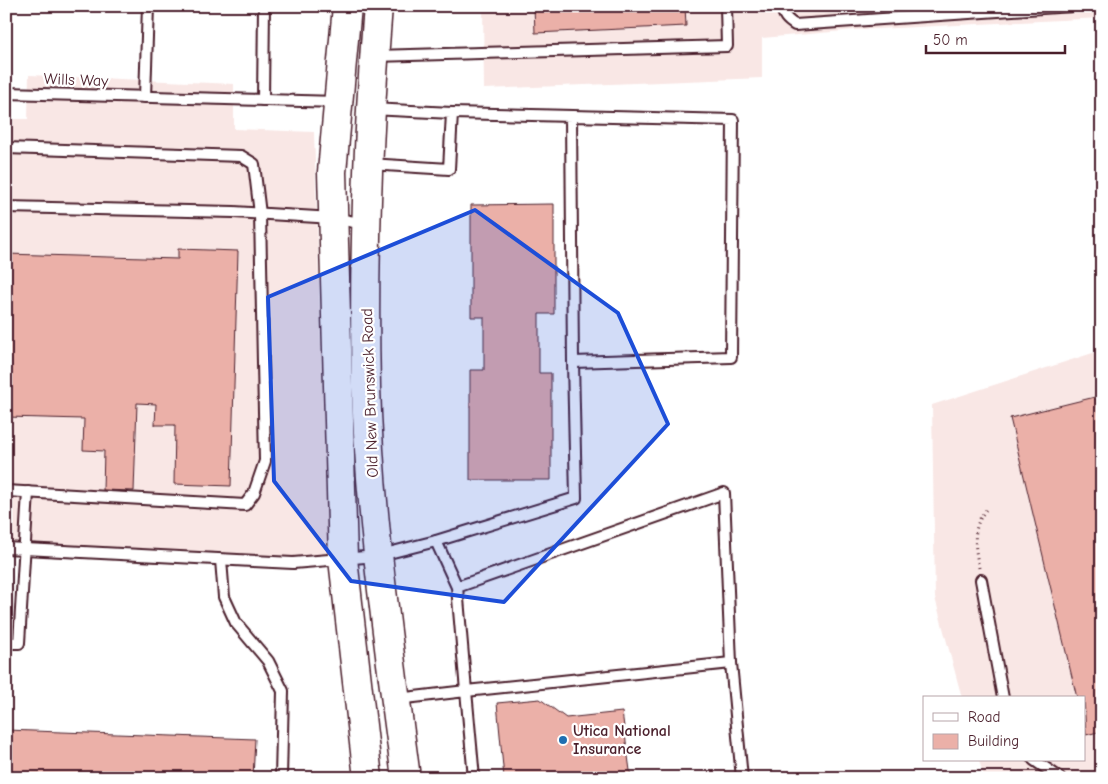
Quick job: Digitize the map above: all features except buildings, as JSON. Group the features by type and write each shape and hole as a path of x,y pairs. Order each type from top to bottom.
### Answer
{"main road":[{"name":"Old New Brunswick Road","path":"347,6 332,172 333,218 343,559 368,778"},
{"name":"Old New Brunswick Road","path":"378,6 368,164 366,387 377,556 406,778"}],"lane":[{"path":"146,96 148,6"},
{"path":"263,100 264,6"},
{"path":"374,56 727,46 726,6"},
{"path":"782,6 787,20 795,25 993,8 1072,6"},
{"name":"Wills Way","path":"6,93 338,102"},
{"path":"370,109 452,113 733,120 731,357 573,362"},
{"path":"368,164 450,169 452,113"},
{"path":"6,548 293,564 377,556 436,541 576,498 571,116"},
{"path":"6,148 241,156 254,164 260,214 265,461 254,493 245,505 6,491"},
{"path":"6,207 260,214 333,218 368,224"},
{"path":"6,642 19,643 28,492"},
{"path":"457,587 724,493 731,663 742,778"},
{"path":"436,541 457,587 474,778"},
{"path":"221,560 224,597 236,623 268,661 283,691 281,778"},
{"path":"981,580 1003,696"},
{"path":"395,699 731,663"},
{"path":"1037,762 1060,778"}],"path":[{"path":"981,580 974,542 977,526 986,510"}],"highlighted area":[{"path":"475,210 618,313 668,424 504,602 351,581 274,481 268,297"}],"shaded area":[{"path":"483,6 1102,6 1102,18 855,30 762,38 762,78 484,89"},
{"path":"29,75 234,84 234,129 314,132 328,559 6,551 6,119 28,119"},
{"path":"1102,350 1102,778 984,778 980,762 1086,762 1086,696 961,696 935,598 932,405"}],"place":[{"name":"Utica National Insurance","path":"563,740"}]}
